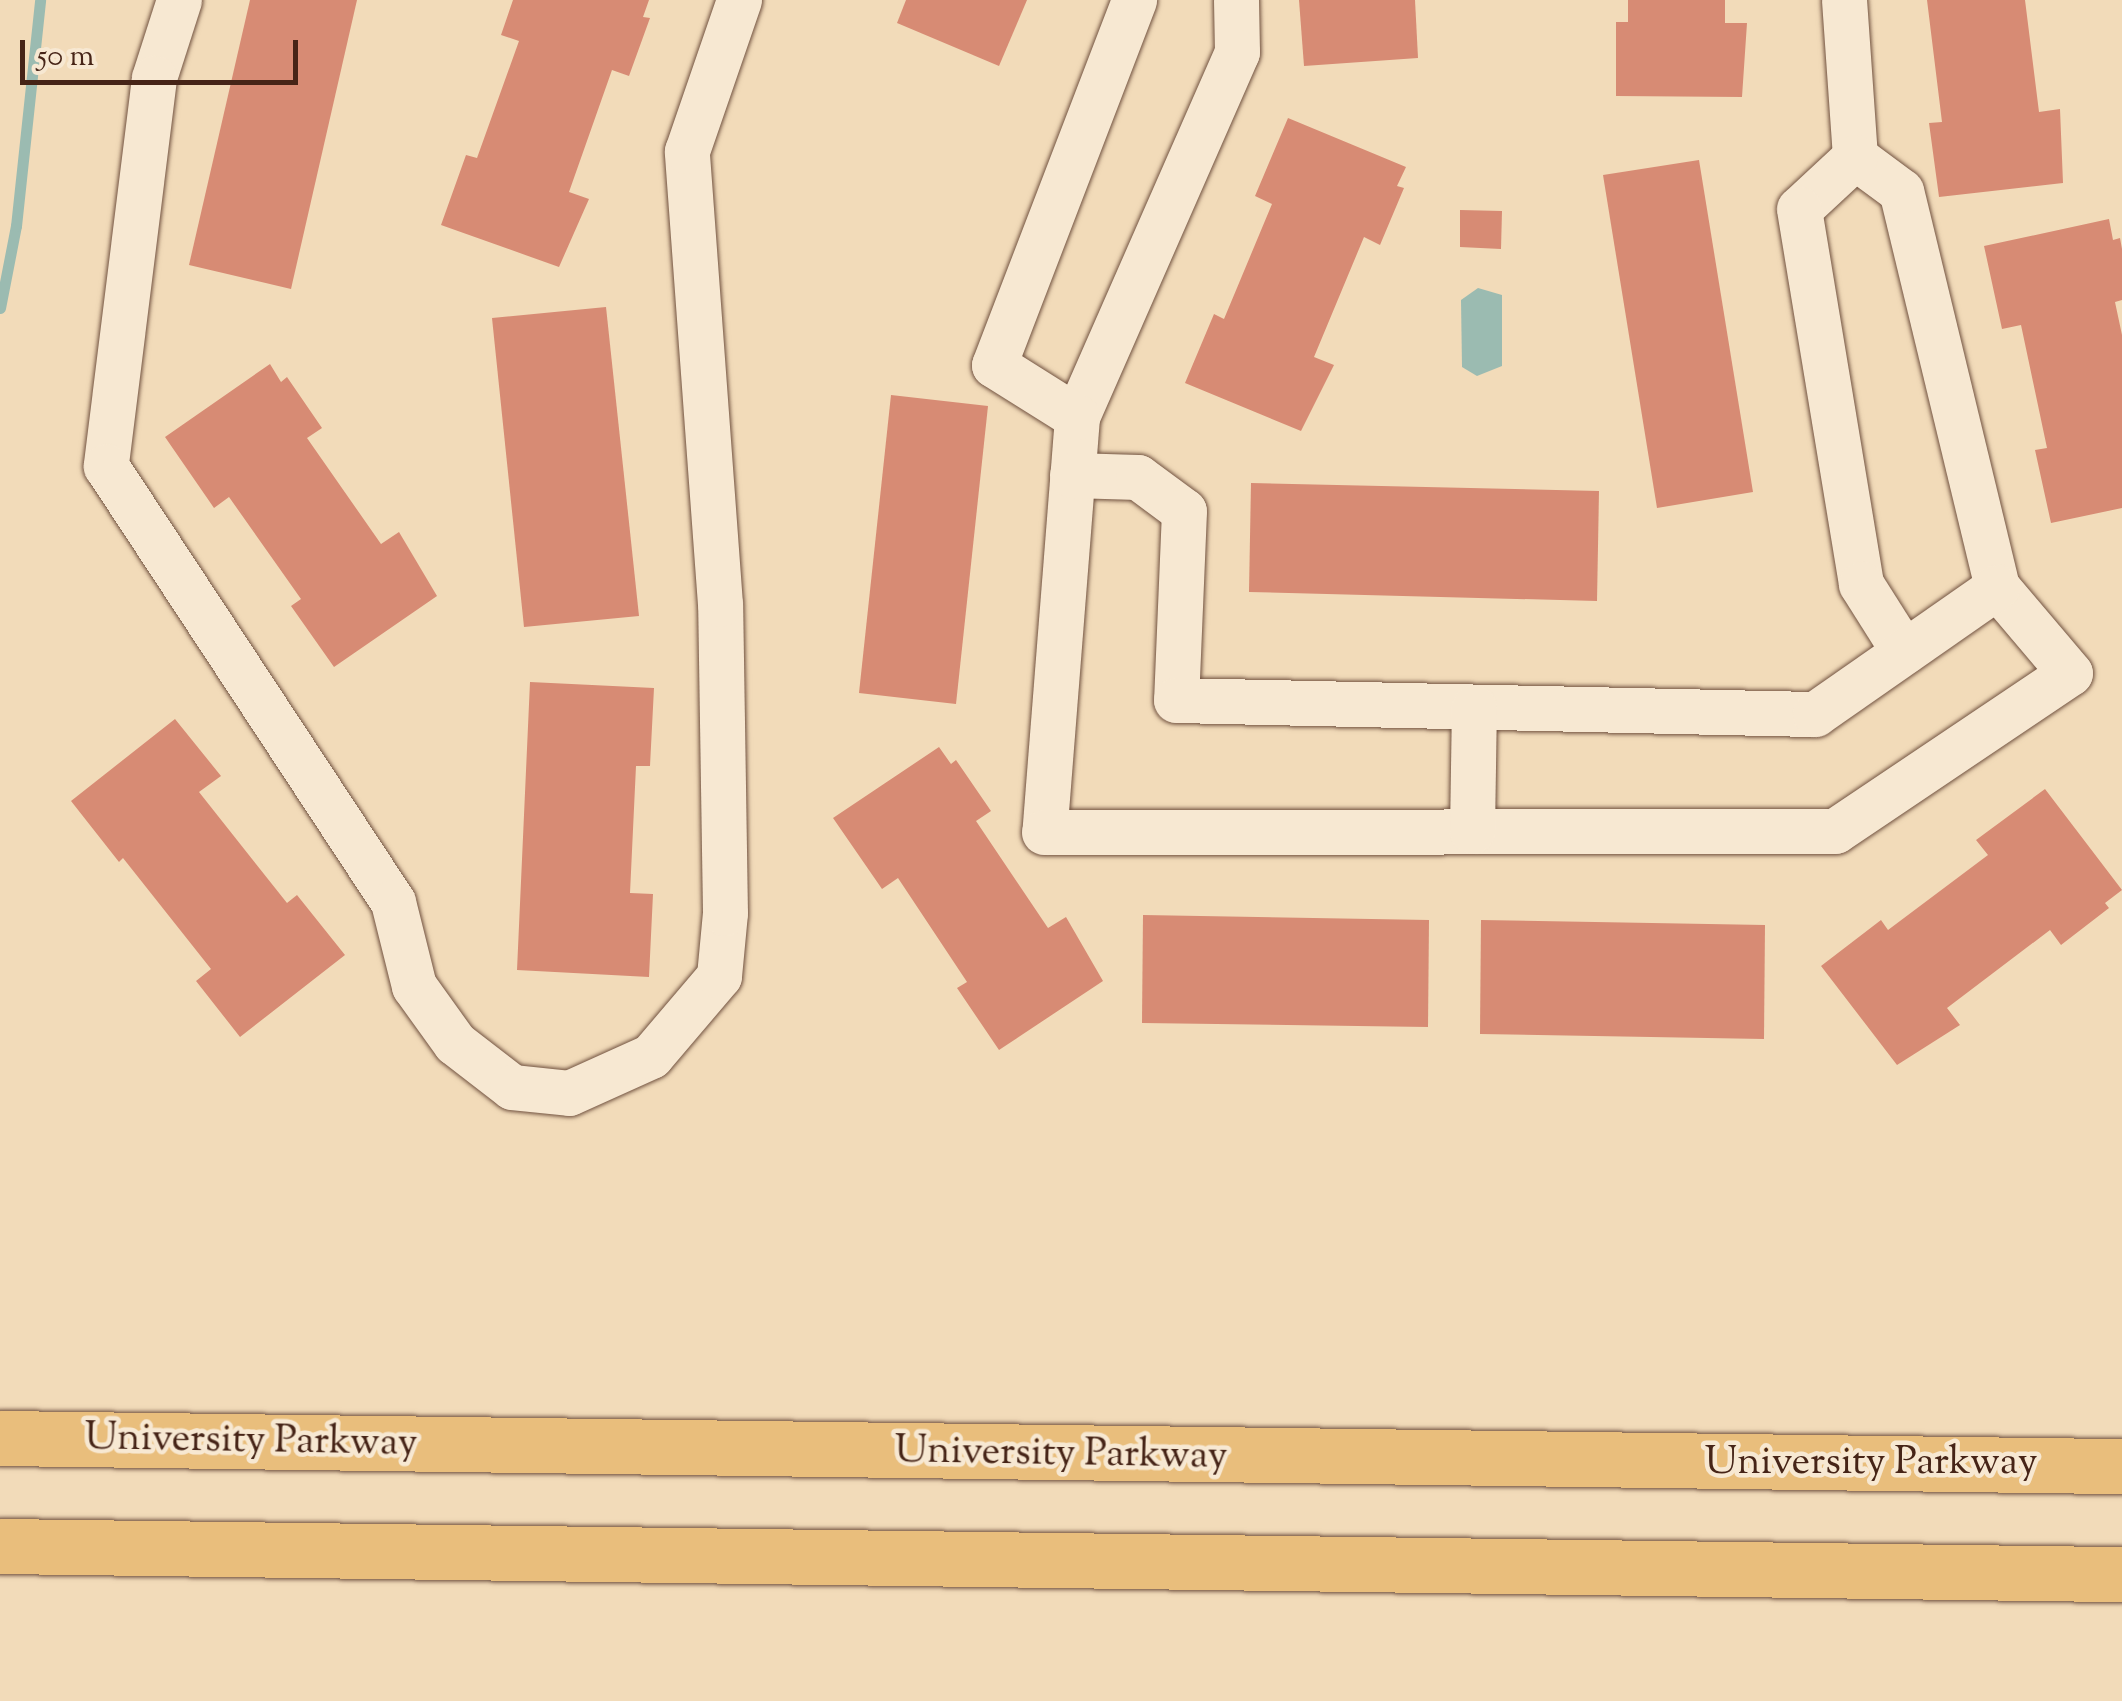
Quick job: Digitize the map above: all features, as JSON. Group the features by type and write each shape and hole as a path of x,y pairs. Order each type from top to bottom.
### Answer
{"highway":[{"name":"University Parkway","path":"0,1438 2122,1466"},
{"path":"0,1546 2122,1574"}],"street":[{"path":"179,0 154,78 106,466 392,902 414,986 455,1043 512,1086 569,1093 651,1056 719,976 725,913 720,604 687,151 738,0"},
{"path":"1077,417 994,364 1134,0"},
{"path":"1236,0 1238,52 1077,417 1044,832 1835,831 2070,673 1997,587 1901,191 1855,157 1844,0"},
{"path":"1855,157 1800,209 1861,584 1904,652"},
{"path":"1072,475 1138,477 1184,511 1176,700 1815,714 1997,587"},
{"path":"1472,832 1474,707"}],"water":[{"path":"1478,288 1502,295 1502,366 1477,376 1462,367 1461,300"}],"building":[{"path":"250,0 357,0 291,289 189,265"},
{"path":"513,0 649,0 643,17 650,18 629,76 612,70 569,192 589,199 559,267 441,225 466,155 477,158 519,41 501,35"},
{"path":"906,0 1027,0 999,66 897,23"},
{"path":"1299,0 1415,0 1418,58 1304,66"},
{"path":"1628,0 1725,0 1725,23 1747,23 1742,97 1616,96 1616,22 1628,22"},
{"path":"1927,0 2025,0 2039,112 2060,109 2063,183 1939,197 1929,123 1942,122"},
{"path":"1288,118 1406,167 1397,186 1404,188 1380,245 1364,237 1314,357 1334,365 1301,431 1185,383 1214,314 1224,319 1272,204 1255,196"},
{"path":"1699,160 1753,492 1657,508 1603,175"},
{"path":"1460,210 1502,211 1501,249 1460,247"},
{"path":"2109,219 2113,240 2120,238 2122,249 2122,300 2115,302 2122,335 2122,508 2051,523 2035,450 2047,448 2021,325 2002,329 1984,246"},
{"path":"606,307 639,616 524,627 492,318"},
{"path":"270,364 281,382 287,377 322,428 307,438 381,544 399,532 437,596 334,667 291,606 301,599 229,497 214,508 165,437"},
{"path":"891,395 988,406 956,704 859,693"},
{"path":"1251,483 1599,491 1597,601 1249,592"},
{"path":"530,682 654,688 650,766 636,766 630,893 653,894 649,977 517,970"},
{"path":"175,719 221,776 199,792 287,903 297,895 345,955 240,1037 196,981 211,969 123,858 119,862 71,801"},
{"path":"939,747 951,764 956,760 991,811 976,821 1048,928 1066,917 1103,981 999,1050 957,988 967,982 898,878 882,889 833,818"},
{"path":"2045,789 2122,890 2105,903 2109,908 2061,945 2050,930 1947,1008 1960,1025 1897,1065 1821,966 1881,920 1888,930 1988,855 1976,840"},
{"path":"1143,915 1429,920 1428,1027 1142,1023"},
{"path":"1481,920 1765,925 1764,1039 1480,1034"}],"waterway":[{"path":"0,308 16,226 40,0"}]}
